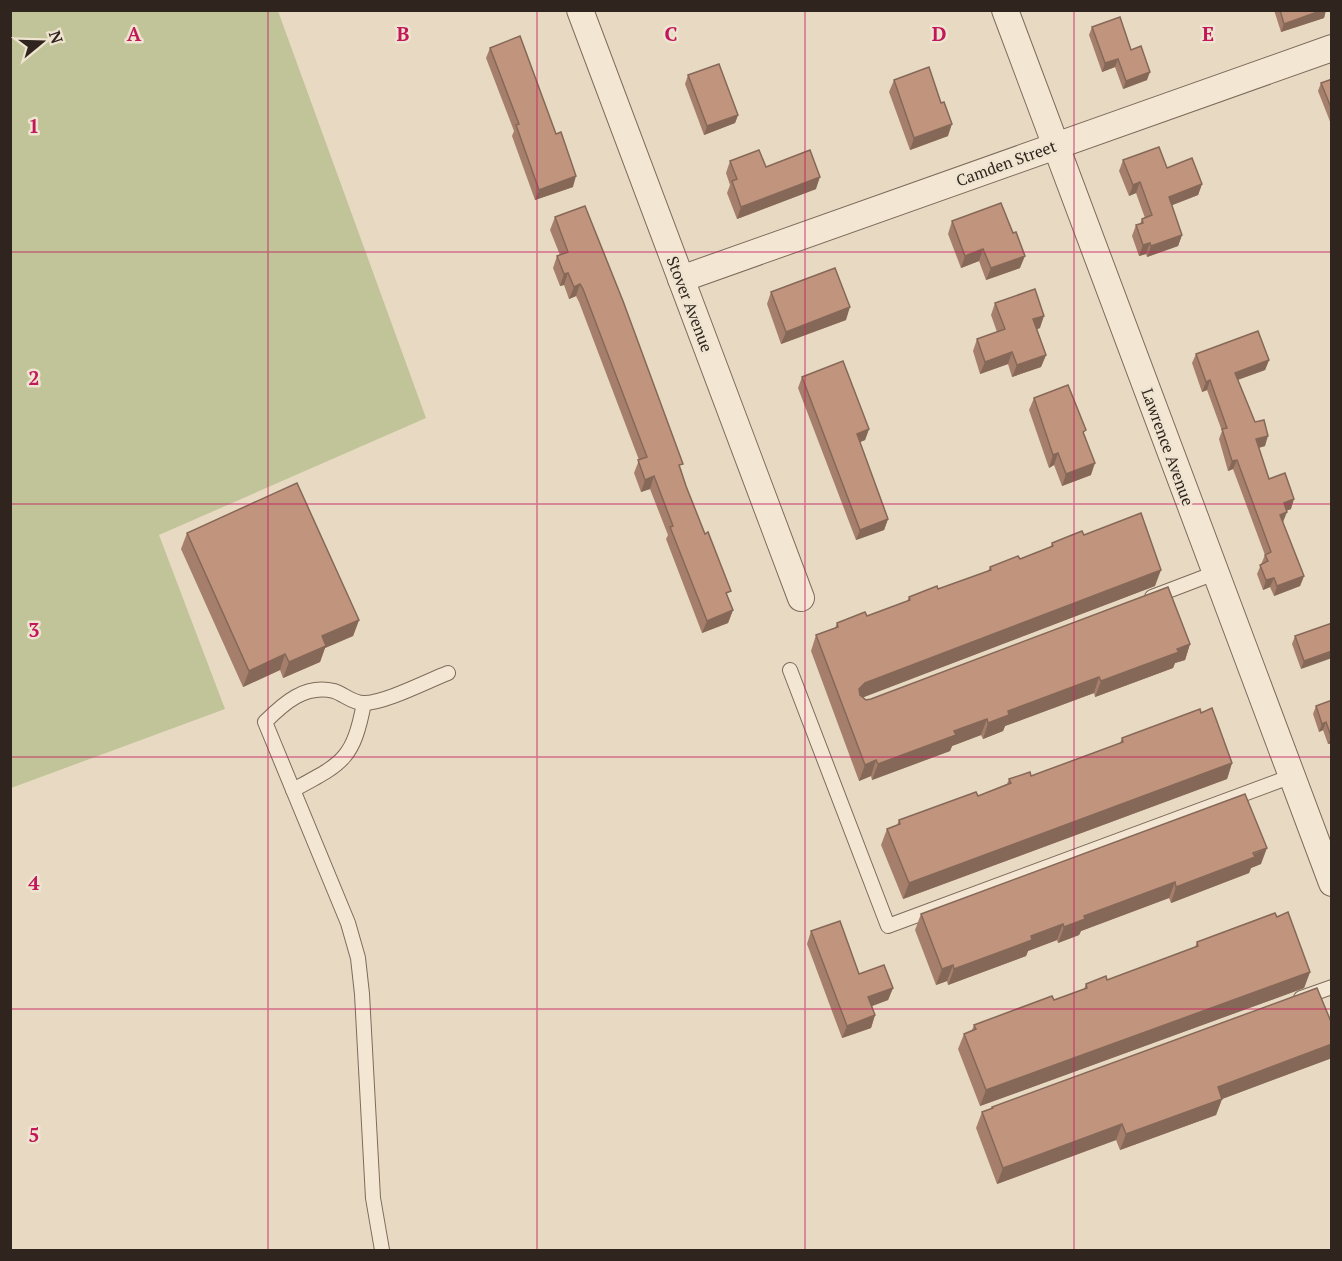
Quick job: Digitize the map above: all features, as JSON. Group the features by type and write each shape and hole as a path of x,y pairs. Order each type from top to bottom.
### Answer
{"street":[{"name":"Stover Avenue","path":"580,10 801,598"},
{"name":"Lawrence Avenue","path":"1005,10 1332,883"},
{"name":"Camden Street","path":"681,279 1332,48"}],"lane":[{"path":"1138,603 1215,573"},
{"path":"790,670 888,926 1292,776"},
{"path":"382,1251 373,1198 358,958 348,923 265,722 282,705 312,690 334,691 351,700 364,703 384,698 448,673"},
{"path":"293,790 343,760 353,745 360,727 364,703"},
{"path":"1287,1004 1332,987"}],"green space":[{"path":"11,10 278,11 426,418 159,535 225,709 11,788"}],"building":[{"path":"1280,10 1323,10 1284,24"},
{"path":"1120,17 1131,50 1141,46 1150,72 1126,81 1118,59 1105,63 1092,27"},
{"path":"520,36 556,134 561,132 576,176 539,190 516,125 519,124 490,48"},
{"path":"719,64 738,115 707,126 688,75"},
{"path":"929,67 941,103 944,102 952,124 914,138 894,80"},
{"path":"1332,79 1332,110 1321,83"},
{"path":"1159,147 1167,168 1192,158 1202,184 1169,197 1182,235 1151,246 1150,243 1143,245 1136,225 1143,223 1142,219 1152,215 1140,182 1133,185 1123,160"},
{"path":"759,150 766,167 810,150 820,177 741,207 732,181 737,179 730,161"},
{"path":"1001,203 1025,256 991,268 983,249 965,256 952,221"},
{"path":"585,206 683,464 679,465 686,486 705,534 708,532 731,591 726,593 733,610 707,621 670,527 673,526 654,476 645,480 638,460 647,457 583,289 580,284 574,287 568,273 564,274 557,256 568,252 555,217"},
{"path":"835,268 850,307 786,332 771,292"},
{"path":"1035,289 1044,316 1033,319 1046,355 1017,365 1012,352 985,362 977,339 1005,329 995,303"},
{"path":"1258,331 1269,360 1235,373 1255,422 1264,420 1268,436 1256,439 1269,479 1285,473 1294,499 1284,503 1287,512 1280,515 1304,576 1277,586 1274,578 1266,580 1260,565 1268,561 1265,555 1271,552 1237,460 1232,461 1222,429 1227,428 1210,380 1206,382 1196,354"},
{"path":"843,361 869,429 857,434 888,519 860,530 802,377"},
{"path":"1068,385 1086,430 1083,432 1095,463 1066,474 1058,453 1053,455 1034,398"},
{"path":"297,483 359,620 322,636 326,646 289,662 285,654 249,671 187,533"},
{"path":"1141,513 1161,570 865,683 859,689 860,695 866,700 871,699 1168,587 1190,644 1177,649 1179,652 1101,681 1099,677 1008,711 1009,715 988,723 987,719 954,731 956,735 878,764 876,760 865,765 816,635 838,627 837,623 865,612 867,616 910,600 909,597 937,586 938,589 991,570 990,567 1018,556 1020,559 1053,546 1052,543 1082,531 1084,535"},
{"path":"1332,623 1332,651 1304,661 1295,636"},
{"path":"1332,700 1331,736 1326,722 1322,724 1316,706"},
{"path":"1212,708 1232,763 909,883 887,829 900,824 899,820 976,792 978,796 1011,783 1009,779 1030,772 1031,776 1123,742 1122,738 1200,709 1201,713"},
{"path":"1245,794 1267,848 1253,853 1255,857 1176,887 1175,882 1084,916 1085,919 1064,927 1063,924 1031,936 1032,940 954,969 953,965 942,969 921,914"},
{"path":"1288,912 1310,972 986,1090 964,1034 976,1029 974,1025 1052,996 1054,1000 1087,988 1086,984 1106,976 1107,980 1198,946 1197,942 1275,913 1277,917"},
{"path":"840,921 859,974 884,965 893,988 868,997 875,1015 847,1026 811,931"},
{"path":"1317,988 1332,1024 1332,1044 1218,1087 1222,1099 1126,1134 1122,1124 1003,1168 982,1112"}]}
